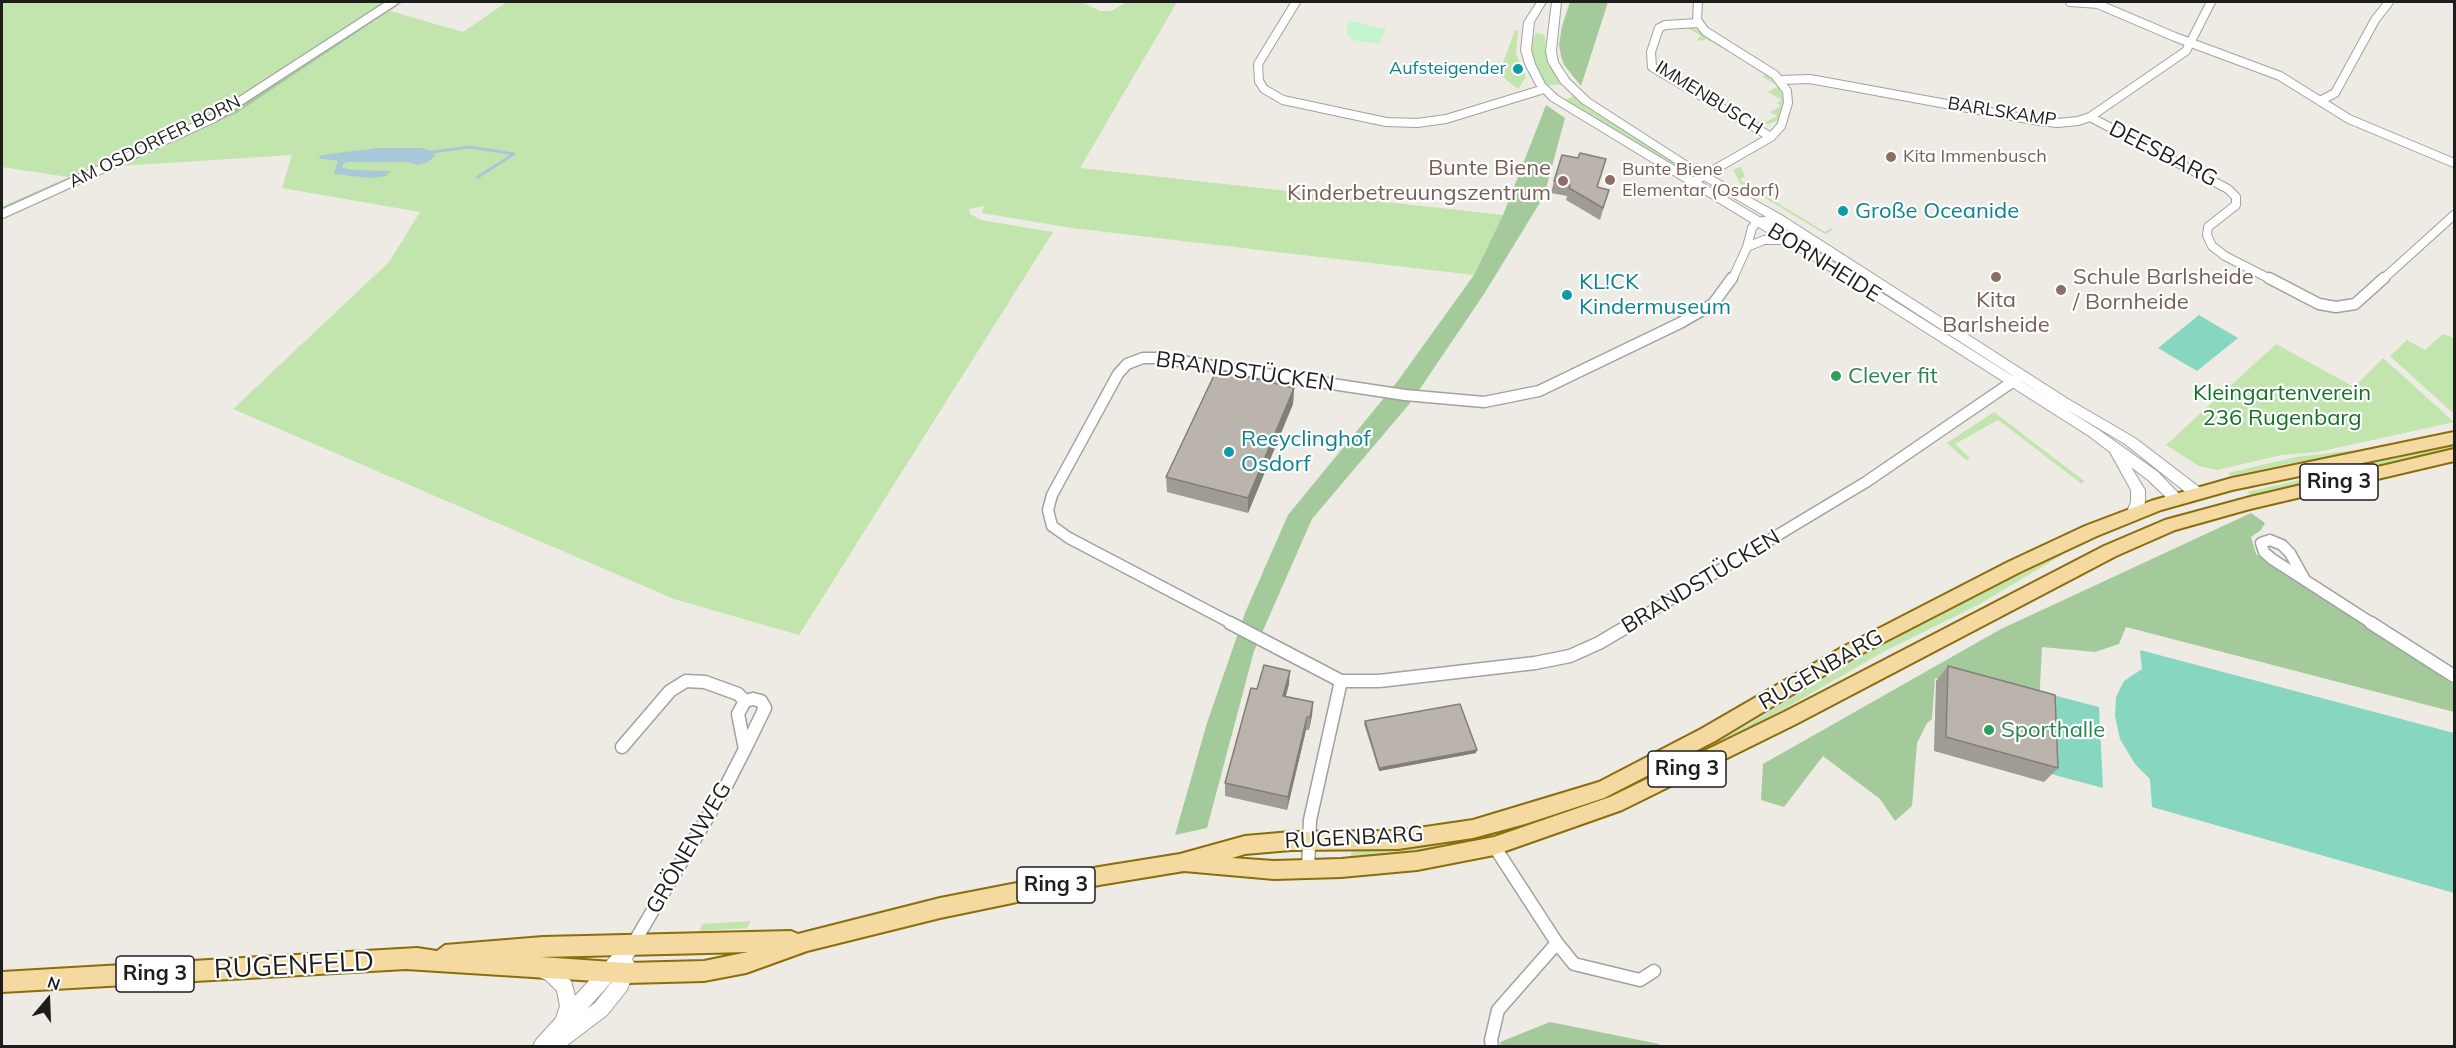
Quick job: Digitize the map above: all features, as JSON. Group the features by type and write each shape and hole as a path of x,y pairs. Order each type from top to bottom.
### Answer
{"main road":[{"name":"Ring 3","path":"2197,500 2232,484 2454,438"},
{"name":"RUGENBARG","path":"1180,863 1274,870 1308,869 1417,861 1494,846 1615,804 1790,718 2110,551 2171,525 2224,509 2454,455"},
{"path":"2177,499 2197,500 2224,509"},
{"name":"RUGENBARG","path":"618,973 683,973 728,968 807,941 940,908 1099,876 1180,863 1245,844 1398,840 1473,829 1525,815 1604,789 1708,735 1878,637 2014,567 2091,531 2177,499"},
{"path":"2171,525 2197,500"},
{"name":"RUGENBARG","path":"632,946 807,941"},
{"name":"RUGENFELD","path":"2,982 407,960 504,949 632,946"},
{"name":"RUGENFELD","path":"407,960 618,973"}],"street":[{"name":"AM OSDORFER BORN","path":"2,214 214,118 393,2"},
{"path":"1296,2 1258,64 1257,72 1264,89 1283,100 1386,122 1417,123 1446,119 1544,89"},
{"path":"1541,2 1531,16 1527,29 1546,29"},
{"name":"BORNHEIDE","path":"1556,2 1546,29 1553,62 1575,92 1611,119 1779,219 2017,378 2153,476 2177,499"},
{"path":"1698,2 1696,13 1699,23 1711,36 1768,69 1780,80"},
{"path":"2070,2 2097,3 2280,76 2349,119 2454,163"},
{"name":"BARLSKAMP","path":"1780,80 1810,79 2049,122 2068,122 2090,117 2186,51 2211,2"},
{"path":"2320,101 2335,93 2375,20 2390,2"},
{"name":"IMMENBUSCH","path":"1699,23 1665,25 1659,28 1651,52 1652,67 1771,137"},
{"name":"BORNHEIDE","path":"1527,29 1525,41 1528,57 1544,89 1559,101 1691,183 2147,453 2197,500"},
{"name":"IMMENBUSCH","path":"1691,183 1771,137 1781,126 1788,103 1787,92 1780,80"},
{"name":"DEESBARG","path":"2090,117 2228,189 2236,197 2236,205 2208,227 2207,235 2212,246 2225,256 2319,304 2336,308 2355,304 2454,215"},
{"path":"1757,222 1779,219"},
{"name":"BRANDSTÜCKEN","path":"1757,222 1749,233 1747,247 1731,280 1713,304 1680,323 1539,391 1484,402 1405,395 1160,358 1143,358 1127,364 1118,374 1052,495 1048,510 1052,526 1069,538 1341,681 1379,681 1535,663 1570,656 1599,644 1866,482 2017,378"},
{"path":"1747,247 1764,240 1787,240"},
{"path":"2111,446 2138,490 2138,502 2133,514"},
{"path":"2305,580 2454,676"},
{"name":"GRÖNENWEG","path":"622,747 670,691 686,681 705,682 738,694 745,701 753,699 761,701 765,708 726,786 632,946"},
{"path":"1308,869 1308,841 1312,812 1341,681"},
{"path":"745,701 738,714 745,749"},
{"path":"1494,846 1557,943 1574,964 1640,980 1654,972"},
{"path":"1492,1047 1491,1040 1498,1010 1557,943"},
{"path":"552,1047 601,1009 632,946"},
{"path":"541,969 560,981 568,993 569,1006 562,1023"},
{"path":"542,1047 562,1023 618,973"}],"green space":[{"path":"2,2 383,2 225,105 196,121 68,177 2,167"},
{"path":"383,2 403,2 237,113 2,220 2,207 196,121 225,105"},
{"path":"507,2 1081,2 1100,11 1111,11 1127,2 1177,2 1080,168 1503,215 1474,275 1072,228 982,213 984,206 969,209 970,214 981,220 1053,232 799,635 674,599 233,409 389,262 420,212 282,188 292,155 120,166 237,113 390,11 463,32"},
{"path":"1570,2 1608,2 1581,86 1564,65 1559,45 1562,26"},
{"path":"1349,21 1386,29 1379,44 1352,40 1346,32"},
{"path":"1684,25 1696,29 1765,72 1706,39 1701,41 1697,39 1701,36 1684,26 1678,29 1674,27"},
{"path":"1515,30 1518,31 1516,53 1526,77 1518,89 1499,74"},
{"path":"1536,33 1545,35 1546,59 1552,64 1563,84 1546,86 1531,53 1531,45"},
{"path":"1767,73 1781,89 1783,100 1778,120 1769,124 1756,123 1762,120 1766,122 1777,116 1770,112 1781,106 1777,103 1782,100 1768,92 1778,86 1763,77"},
{"path":"1689,84 1709,94 1714,91 1718,94 1713,97 1756,123"},
{"path":"1574,95 1591,110 1678,163 1675,165 1564,102"},
{"path":"1546,105 1565,118 1544,196 1484,294 1411,402 1312,519 1254,651 1207,828 1175,835 1207,723 1245,613 1288,515 1397,382 1474,275 1503,215"},
{"path":"1741,167 1745,176 1740,180 1825,232 1831,228 1833,230 1825,234 1740,183 1733,170"},
{"path":"2199,315 2238,338 2197,371 2158,348"},
{"name":"Kleingartenverein 236 Rugenbarg","path":"2443,334 2454,338 2454,414 2390,356 2407,340 2425,350"},
{"name":"Kleingartenverein 236 Rugenbarg","path":"2276,344 2354,387 2383,358 2454,422 2318,452 2282,455 2217,470 2199,466 2166,445"},
{"path":"1994,412 2084,481 2082,484 1998,420 1955,444 1970,458 1966,460 1947,443"},
{"path":"2454,445 2454,449 2251,495 2247,492"},
{"path":"2357,450 2358,454 2301,461 2231,476 2228,473 2296,457"},
{"path":"2251,513 2265,523 2261,530 2251,537 2256,554 2454,685 2454,712 2126,627 2119,644 2095,652 2042,647 2039,706 1935,678 1932,719 1927,723 1917,743 1912,806 1895,821 1880,799 1823,756 1784,807 1761,800 1763,764 2001,629"},
{"path":"2059,554 2062,555 1978,605 1883,652 1746,731 1699,754 1697,752 1742,728 1912,626"},
{"path":"2140,650 2454,733 2454,893 2152,807 2150,779 2135,764 2120,739 2115,716 2116,697 2124,681 2142,669"},
{"path":"2049,694 2099,707 2103,788 2051,774"},
{"path":"1550,814 1551,816 1482,838 1438,848 1350,859 1352,850 1399,847"},
{"path":"751,921 747,928 700,931 702,924"},
{"path":"1550,1022 1661,1046 1501,1046 1500,1042"}],"water":[{"path":"377,148 422,148 432,151 435,156 419,165 408,162 347,162 342,165 343,168 352,170 391,171 386,176 370,178 334,174 338,161 318,158 322,155"}],"building":[{"path":"1580,153 1606,159 1597,187 1609,190 1603,208 1569,188 1570,185 1554,181 1562,155 1578,158"},
{"name":"Recyclinghof Osdorf","path":"1217,369 1294,388 1248,498 1166,477"},
{"path":"1264,665 1290,671 1283,696 1313,702 1310,717 1307,717 1288,797 1225,783 1251,688 1257,689"},
{"name":"Sporthalle","path":"1948,666 2055,695 2058,768 1946,737"},
{"path":"1460,704 1477,750 1379,768 1365,721"}],"waterway":[{"path":"433,152 470,147 514,154 478,177"}],"place":[{"name":"Aufsteigender","path":"1518,69"},
{"name":"Kita Immenbusch","path":"1891,157"},
{"name":"Bunte Biene Elementar (Osdorf)","path":"1610,180"},
{"name":"Bunte Biene Kinderbetreuungszentrum","path":"1563,181"},
{"name":"Große Oceanide","path":"1843,211"},
{"name":"Kita Barlsheide","path":"1996,277"},
{"name":"Schule Barlsheide / Bornheide","path":"2061,290"},
{"name":"KL!CK Kindermuseum","path":"1567,295"},
{"name":"Clever fit","path":"1836,376"},
{"name":"Recyclinghof Osdorf","path":"1229,452"},
{"name":"Sporthalle","path":"1989,730"}]}
